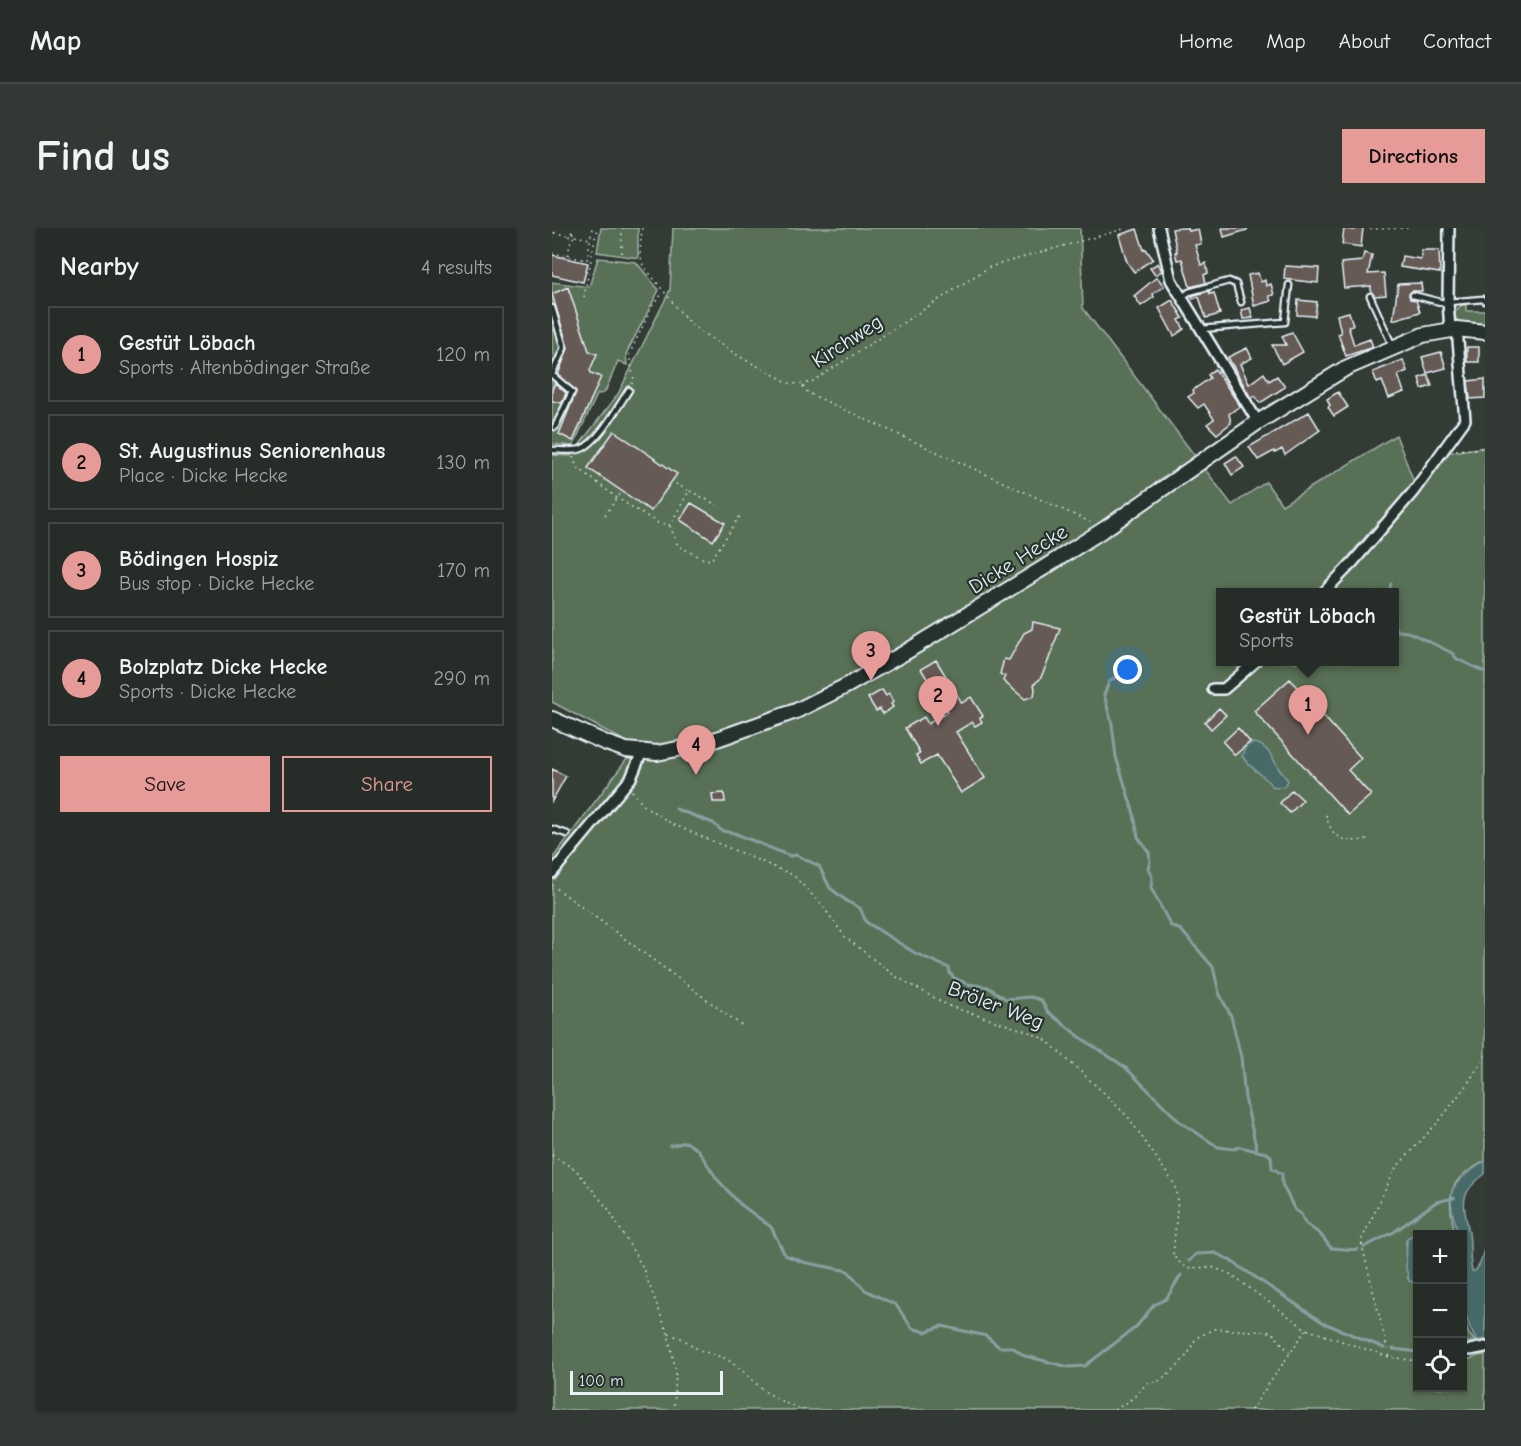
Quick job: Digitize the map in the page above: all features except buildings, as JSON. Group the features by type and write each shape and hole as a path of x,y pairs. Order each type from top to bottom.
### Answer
{"street":[{"path":"1159,228 1171,280 1258,422"},
{"path":"1328,588 1413,492 1465,420 1448,303 1449,228"},
{"name":"Dicke Hecke","path":"552,719 606,743 642,752 675,751 703,744 796,711 916,646 1106,528 1258,422 1346,368 1423,335 1453,329 1485,332"},
{"path":"1213,689 1224,689 1250,666"},
{"path":"552,873 631,778 642,752"},
{"path":"1470,1350 1485,1347"}],"lane":[{"path":"1182,297 1189,292 1229,281 1236,284 1241,302"},
{"path":"1201,329 1285,322 1289,285"},
{"path":"1413,295 1448,303 1483,299 1485,301"},
{"path":"1370,296 1393,347"},
{"path":"552,308 564,348 552,375 572,392 555,427"},
{"path":"552,450 582,449 592,442 629,390"},
{"path":"552,829 567,834"}],"path":[{"path":"552,239 555,228"},
{"path":"572,228 574,236"},
{"path":"587,260 592,228"},
{"path":"584,297 597,228"},
{"path":"622,228 622,253"},
{"name":"Kirchweg","path":"642,228 640,254 643,265 685,318 698,330 742,358 792,384 802,385 810,383 989,267 1127,228"},
{"path":"1370,229 1410,228"},
{"path":"568,235 572,232"},
{"path":"554,233 568,235 571,238"},
{"path":"568,256 571,238 574,236 590,239"},
{"path":"552,253 591,260"},
{"path":"629,390 634,380 629,355 653,305 664,291"},
{"path":"802,385 808,393 1106,528"},
{"path":"1441,451 1485,448"},
{"path":"571,451 577,467 617,498 658,523 670,525"},
{"path":"676,484 717,505"},
{"path":"670,525 689,491"},
{"path":"605,515 621,493"},
{"path":"670,525 678,546 704,559 711,560 742,513"},
{"name":"Bröler Weg","path":"631,778 632,791 643,805 672,824 793,874 821,904 846,938 895,976 949,1006 1029,1032 1046,1040 1130,1118 1174,1184 1178,1198 1173,1256 1186,1268 1212,1267 1230,1274 1306,1329 1389,1357 1413,1360"},
{"path":"1326,815 1329,828 1336,837 1353,841 1368,839"},
{"path":"552,885 741,1025"},
{"path":"1389,1357 1361,1241 1395,1169 1440,1120 1485,1056"},
{"path":"552,1155 576,1170 609,1210 642,1266 668,1334 676,1371 674,1410"},
{"path":"1115,1410 1133,1398 1147,1383 1160,1381 1188,1354 1196,1338 1214,1329 1272,1332 1290,1353"},
{"path":"1251,1410 1306,1329"},
{"path":"668,1334 683,1339 699,1350 727,1359 764,1391 785,1404 804,1410"}],"green space":[{"path":"601,228 638,228 638,258 597,252"},
{"path":"673,228 1080,228 1083,308 1232,505 1266,482 1282,505 1396,435 1417,490 1445,453 1485,447 1485,1161 1464,1174 1454,1186 1450,1206 1454,1230 1413,1230 1413,1236 1406,1240 1408,1279 1413,1281 1413,1392 1467,1392 1467,1360 1485,1354 1485,1410 552,1410 552,859 636,747 552,702 552,455 571,456 618,394 670,290"},
{"path":"598,258 636,262 659,290 626,354 627,365 618,361 605,392 597,395 573,446 552,444 552,282 589,287"},
{"path":"1462,305 1466,305 1466,311 1485,311 1485,323 1462,323 1454,318 1454,312"},
{"path":"1467,1328 1469,1334 1475,1341 1467,1343"}],"water":[{"path":"1252,743 1263,746 1267,750 1288,780 1285,785 1272,786 1242,756 1246,746"},
{"path":"1485,1161 1485,1174 1466,1194 1464,1207 1470,1238 1472,1271 1475,1271 1480,1264 1485,1246 1485,1351 1476,1339 1467,1318 1467,1230 1457,1230 1452,1207 1452,1191 1463,1177"},
{"path":"1413,1235 1413,1282 1409,1281 1406,1268 1407,1238"}],"waterway":[{"path":"1390,588 1391,584"},
{"path":"1399,631 1408,632 1434,644 1452,653 1457,659 1485,672"},
{"path":"1117,676 1109,682 1104,695 1112,724 1116,757 1134,814 1138,837 1149,852 1148,868 1152,877 1151,888 1171,926 1181,930 1213,967 1219,993 1231,1016 1241,1057 1245,1098 1257,1151"},
{"path":"676,809 713,823 722,831 734,833 790,856 796,855 819,866 830,888 860,908 866,922 915,953 949,968 954,978 968,984 988,987 1006,999 1031,997 1041,1000 1048,1012 1084,1040 1125,1067 1179,1121 1218,1147 1234,1149 1240,1147 1271,1156 1272,1168 1282,1174 1282,1184 1295,1210 1301,1214 1305,1223 1320,1234 1331,1248 1358,1249"},
{"path":"670,1146 686,1142 698,1150 717,1179 740,1204 771,1227 785,1255 803,1262 848,1271 865,1290 896,1305 912,1328 925,1332 942,1326 986,1336 999,1347 1012,1347 1025,1356 1069,1367 1085,1366 1136,1327 1154,1305 1166,1299 1181,1275"},
{"path":"1364,1247 1394,1232 1436,1202 1454,1198"},
{"path":"1189,1261 1196,1254 1215,1253 1228,1259 1324,1323 1384,1348"},
{"path":"1467,1343 1485,1340"},
{"path":"1393,1349 1413,1351"}],"place":[{"name":"Bödingen Hospiz","path":"871,681"},
{"name":"St. Augustinus Seniorenhaus","path":"938,726"},
{"name":"Gestüt Löbach","path":"1308,735"},
{"name":"Bolzplatz Dicke Hecke","path":"696,775"}]}
